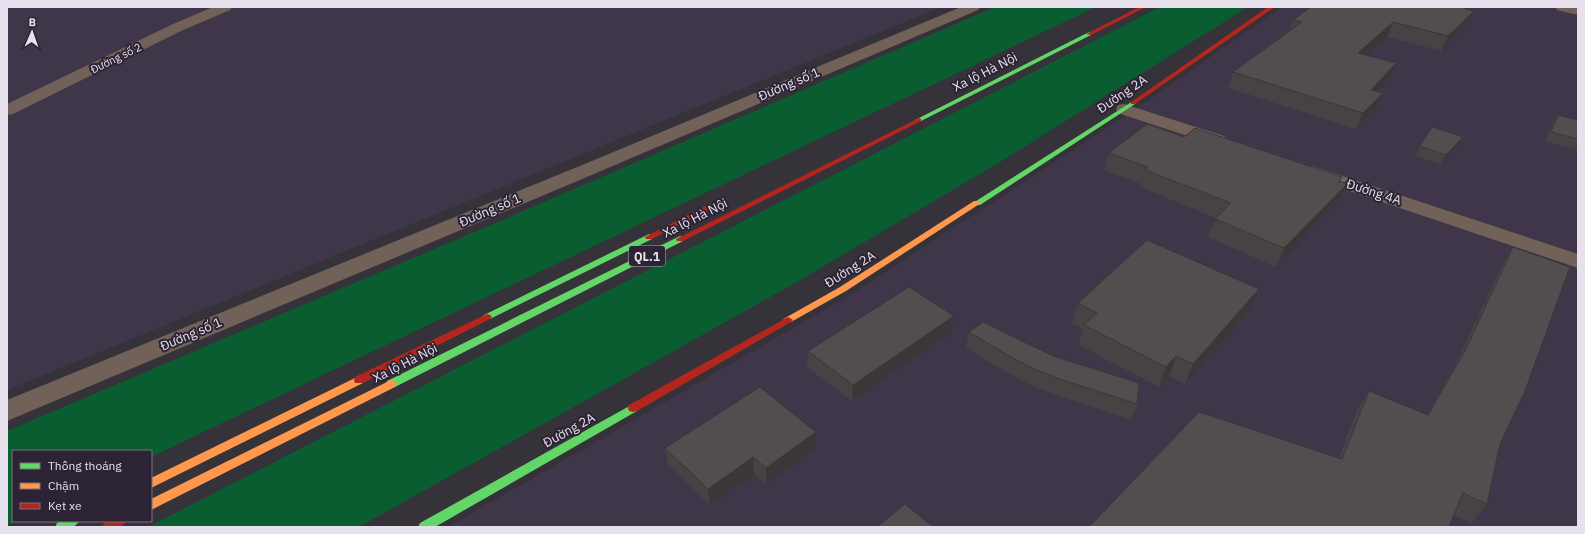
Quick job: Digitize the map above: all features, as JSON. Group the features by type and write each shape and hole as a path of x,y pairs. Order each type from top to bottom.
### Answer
{"main road":[{"name":"Xa lộ Hà Nội","path":"152,504 1143,7"},
{"name":"Đường 2A","path":"424,527 843,289 1124,109 1272,7"},
{"name":"Xa lộ Hà Nội","path":"152,483 722,202"},
{"path":"61,527 71,522"},
{"path":"108,527 118,522"}],"street":[{"name":"Đường số 2","path":"7,110 176,28 225,7"},
{"name":"Đường số 1","path":"7,411 973,7"},
{"path":"1562,7 1578,10"},
{"path":"1124,109 1234,146"},
{"name":"Đường 4A","path":"1294,166 1578,261"}],"shaded area":[{"path":"7,7 941,7 7,390"},
{"path":"1282,7 1578,7 1578,527 448,527 852,294 1130,113"}],"green space":[{"path":"995,7 1096,7 152,457 152,450 12,450 12,522 15,522 7,526 7,431 507,218"},
{"path":"1160,7 1248,7 1005,159 797,282 359,527 148,527"}],"building":[{"path":"1311,7 1467,7 1465,9 1474,11 1448,36 1393,22 1358,53 1396,63 1371,90 1383,93 1363,113 1233,72 1302,22 1293,20"},
{"path":"1558,115 1578,120 1578,139 1551,132"},
{"path":"1147,124 1184,137 1195,128 1342,177 1339,181 1347,184 1284,248 1215,219 1231,203 1145,170 1148,167 1109,153"},
{"path":"1432,127 1463,137 1446,155 1420,146"},
{"path":"1147,240 1259,289 1193,364 1176,356 1166,367 1084,325 1097,313 1078,303"},
{"path":"1513,247 1570,267 1525,391 1500,444 1487,504 1463,493 1449,527 1089,527 1199,412 1342,459 1369,391 1428,415 1465,351"},
{"path":"909,287 954,316 853,385 808,351"},
{"path":"983,322 1053,356 1139,383 1137,404 1063,380 1034,369 1009,356 969,332"},
{"path":"760,387 816,432 766,468 753,457 708,489 665,448"},
{"path":"905,504 933,527 877,527"}],"traffic: fast":[{"path":"919,120 1089,34"},
{"path":"977,203 1133,103"},
{"path":"487,317 649,237"},
{"path":"391,384 680,239"},
{"path":"424,527 633,408"},
{"path":"61,527 71,522"}],"traffic: slow":[{"path":"788,320 843,289 977,203"},
{"path":"152,483 359,380"},
{"path":"152,504 391,384"}],"traffic: jam":[{"path":"1089,34 1143,7"},
{"path":"1133,103 1272,7"},
{"path":"680,239 919,120"},
{"path":"649,237 716,204"},
{"path":"359,380 487,317"},
{"path":"633,408 788,320"},
{"path":"108,527 118,522"}]}
